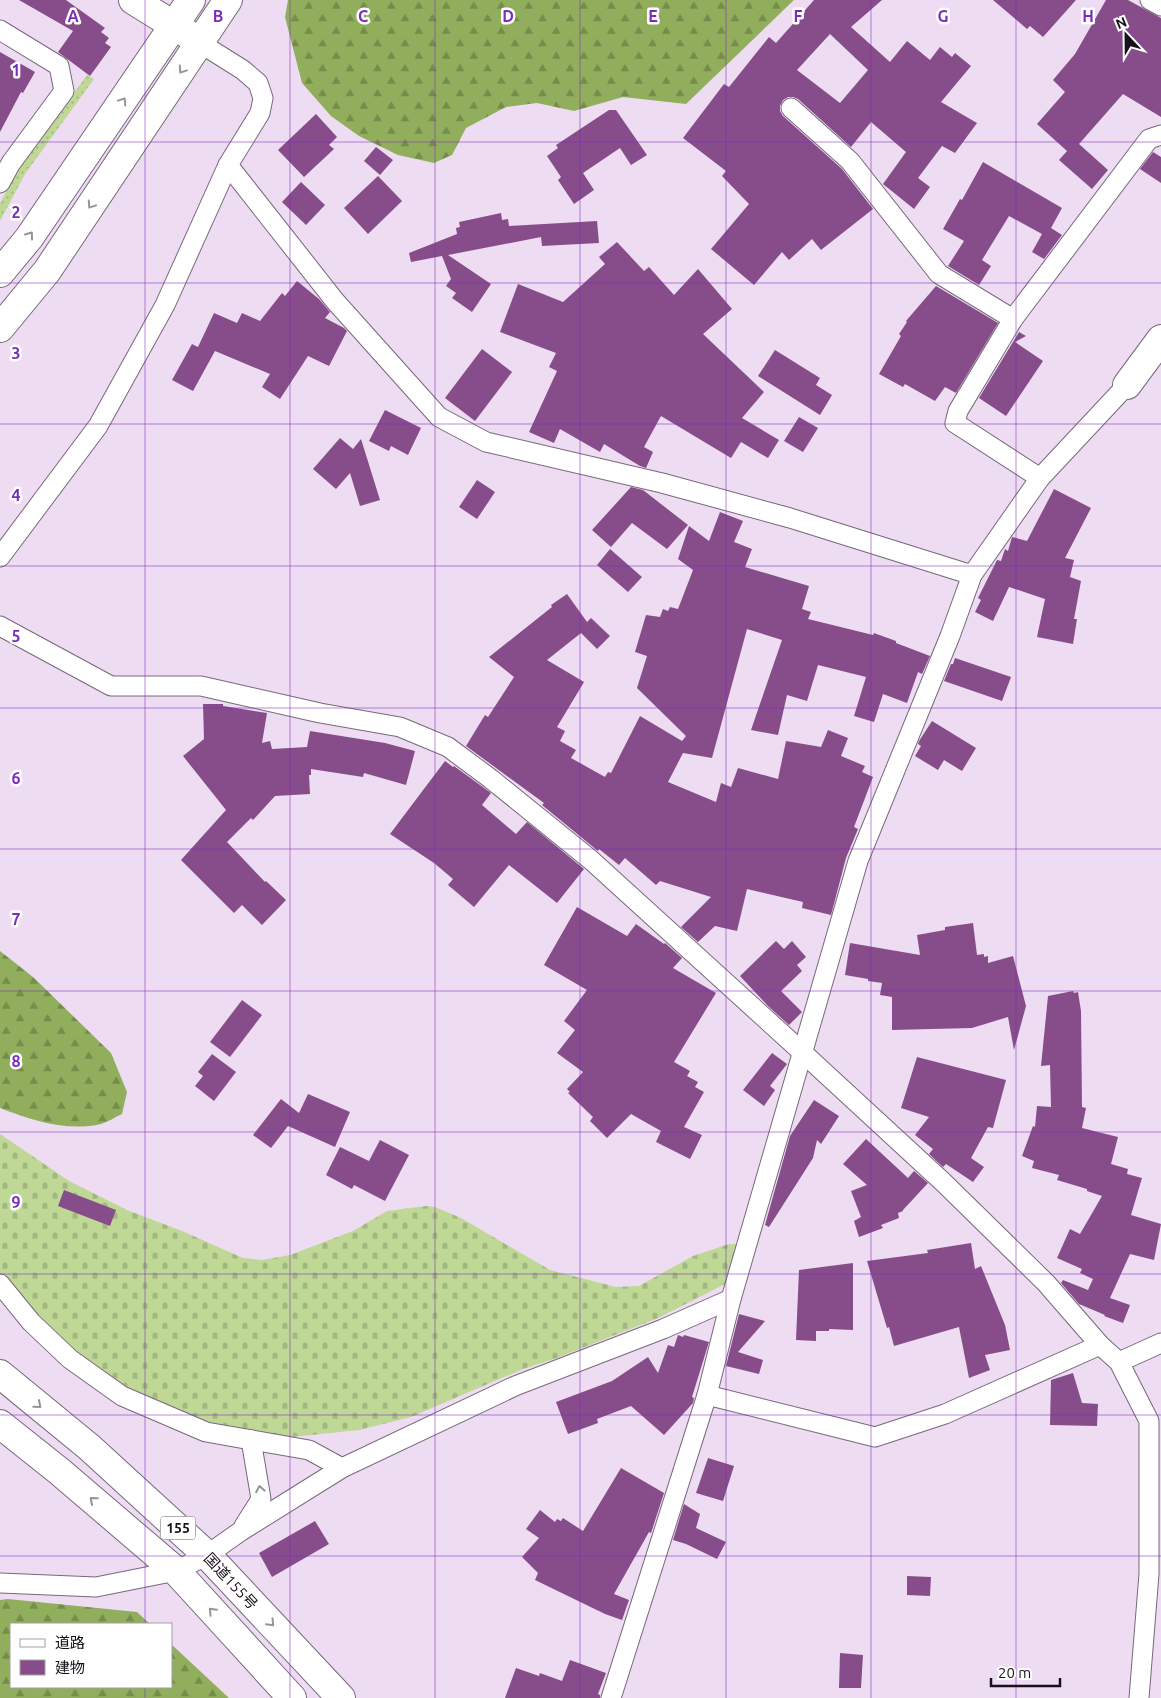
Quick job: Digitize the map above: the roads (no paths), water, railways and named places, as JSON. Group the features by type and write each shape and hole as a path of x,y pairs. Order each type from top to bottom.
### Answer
{"main road":[{"path":"133,0 200,42"},
{"path":"0,273 29,238 191,0"},
{"path":"0,328 48,271 228,0"},
{"path":"1126,385 1161,338"},
{"name":"国道155号","path":"0,1374 89,1447 207,1555 341,1698"},
{"name":"155","path":"0,1424 60,1471 176,1571 292,1698"}],"street":[{"path":"1150,0 1161,6"},
{"path":"0,30 59,66 64,91 11,163 0,182"},
{"path":"0,557 98,426 165,305 228,164 260,113 263,98 258,83 243,70 200,42"},
{"path":"791,108 850,161 938,274 1013,319"},
{"path":"1040,478 955,423 958,411 1013,319 1149,139 1161,135"},
{"path":"228,164 335,301 440,417 486,442 662,482 790,518 972,575"},
{"path":"611,1698 707,1395 731,1299 858,862 946,645 972,575 1040,478 1126,385"},
{"path":"0,626 111,686 201,686 320,713 400,726 448,747 491,779 591,860 942,1182 1046,1283 1100,1345 1119,1362 1149,1421 1149,1574 1139,1698"},
{"path":"0,1284 32,1322 70,1358 122,1396 206,1432 309,1450 342,1468"},
{"path":"0,1583 96,1587 176,1571 207,1555 342,1468 515,1386 663,1329 731,1299"},
{"path":"1119,1362 1161,1343"},
{"path":"707,1395 876,1437 945,1414 1100,1345"},
{"path":"241,1532 262,1499 251,1440"}]}
